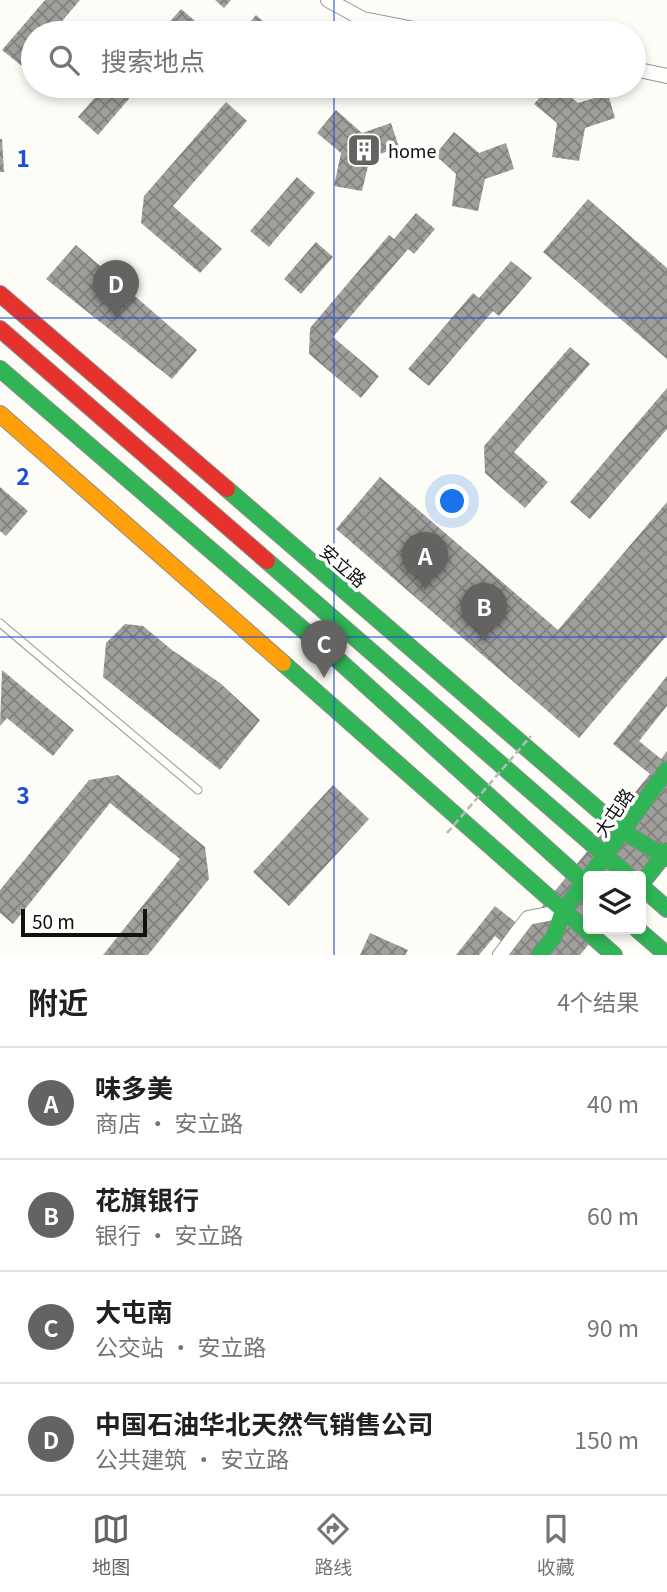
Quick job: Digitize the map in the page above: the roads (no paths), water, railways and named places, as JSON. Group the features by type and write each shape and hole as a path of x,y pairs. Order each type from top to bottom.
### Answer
{"main road":[{"name":"安立路","path":"0,294 624,832 666,855"},
{"path":"0,329 623,871"},
{"path":"0,369 336,658 583,877"},
{"path":"0,414 562,911 583,923"},
{"name":"大屯路","path":"595,871 667,770"},
{"path":"646,879 666,855"},
{"name":"大屯路","path":"539,955 554,937 562,911 583,887"},
{"path":"646,890 667,909"},
{"path":"584,955 601,934 614,955"},
{"path":"643,934 667,955"}],"street":[{"path":"328,0 363,19 373,21"},
{"path":"646,72 667,76"},
{"path":"500,955 528,918 562,911"}],"lane":[{"path":"0,624 198,790"}],"place":[{"name":"home","path":"364,150"},
{"name":"中国石油华北天然气销售公司","path":"116,318"},
{"name":"味多美","path":"425,590"},
{"name":"花旗银行","path":"484,641"},
{"name":"大屯南","path":"324,678"}]}
